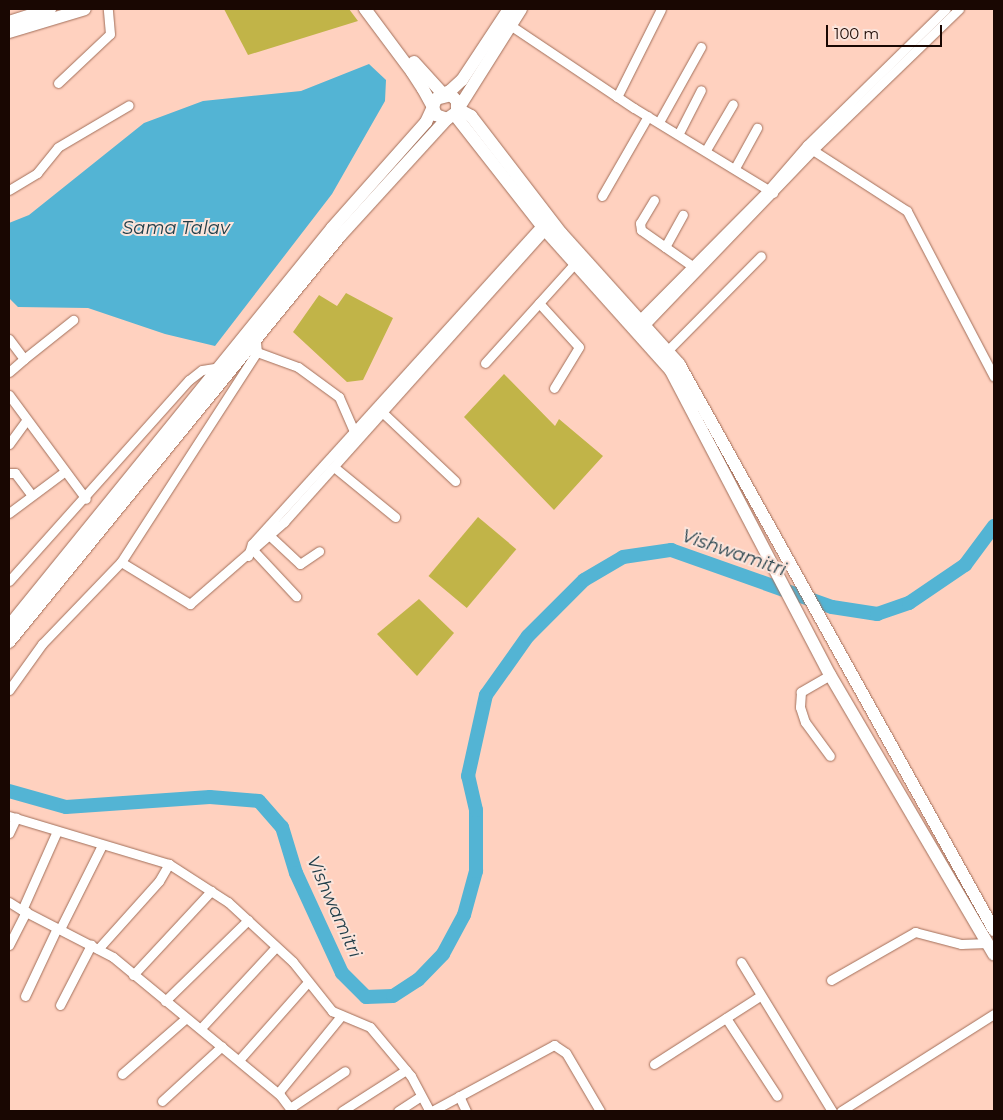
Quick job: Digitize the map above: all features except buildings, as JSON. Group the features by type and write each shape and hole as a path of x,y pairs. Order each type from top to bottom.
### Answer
{"main road":[{"path":"9,22 50,9"},
{"path":"9,32 85,9"},
{"path":"365,9 433,107 436,115 471,116 575,263 668,350 778,543 954,869 972,900 994,930"},
{"path":"375,9 443,94 454,98 453,114"},
{"path":"375,188 426,122 433,107 443,94 462,80 509,9"},
{"path":"9,626 221,367 345,221 375,188 453,114 521,9"},
{"path":"9,642 257,347 345,221"},
{"path":"547,224 638,322 671,371 830,675 954,869"},
{"path":"738,498 750,493"},
{"path":"972,900 991,948"}],"street":[{"path":"58,83 110,34 108,9"},
{"path":"617,97 661,9"},
{"path":"638,322 771,191 809,148 946,9"},
{"path":"809,148 959,9"},
{"path":"510,25 617,97 679,133 771,191"},
{"path":"659,122 701,47"},
{"path":"679,133 701,90"},
{"path":"706,150 733,104"},
{"path":"9,190 37,173 58,148 130,105"},
{"path":"602,196 648,116"},
{"path":"735,168 757,128"},
{"path":"809,148 906,211 994,377"},
{"path":"654,200 640,226 693,267"},
{"path":"665,247 683,215"},
{"path":"121,562 190,604 270,536 384,414 435,348 547,224"},
{"path":"668,350 761,256"},
{"path":"485,363 575,263"},
{"path":"539,303 579,347 554,388"},
{"path":"9,372 73,320"},
{"path":"9,339 24,359"},
{"path":"9,690 42,644 121,562 257,347 298,367 339,397 359,441"},
{"path":"251,553 252,544 377,406 435,348"},
{"path":"9,580 86,499 189,380 202,370 221,367"},
{"path":"9,395 26,422 86,499"},
{"path":"377,406 454,481"},
{"path":"9,444 26,422"},
{"path":"334,467 395,517"},
{"path":"9,513 31,494 64,472"},
{"path":"9,473 15,473 31,494"},
{"path":"270,536 300,564 319,551"},
{"path":"251,553 296,596"},
{"path":"830,675 801,692 800,707 805,722 830,756"},
{"path":"9,833 12,817 169,864 211,891 248,920 276,947 332,1011 370,1028 406,1070 431,1111 549,1046 558,1045 600,1111"},
{"path":"9,945 57,831"},
{"path":"25,996 102,845"},
{"path":"60,1005 94,947 159,881 169,864"},
{"path":"133,975 211,891"},
{"path":"9,902 94,947 133,975 201,1028 278,1093 291,1110 345,1071"},
{"path":"165,1001 248,920"},
{"path":"831,980 915,932 962,944 991,948"},
{"path":"201,1028 276,947"},
{"path":"741,962 760,996 832,1111"},
{"path":"239,1060 308,982"},
{"path":"654,1064 760,996"},
{"path":"841,1111 994,1014"},
{"path":"278,1093 341,1016"},
{"path":"122,1074 186,1018"},
{"path":"726,1018 777,1096"},
{"path":"162,1101 222,1046"},
{"path":"342,1111 406,1070"},
{"path":"398,1111 421,1096"},
{"path":"459,1096 466,1111"}],"shaded area":[{"path":"224,9 349,9 358,21 248,55"},
{"path":"346,293 393,318 363,380 347,382 293,332 319,295 337,306"},
{"path":"504,374 555,426 559,419 603,456 554,510 464,417"},
{"path":"478,517 516,549 467,608 429,576"},
{"path":"419,599 454,633 417,676 377,634"}],"water":[{"name":"Sama Talav","path":"369,64 386,80 385,101 332,194 215,346 165,334 88,308 18,307 9,298 9,223 29,215 144,123 203,101 301,91"}],"waterway":[{"name":"Vishwamitri","path":"9,791 66,807 210,797 259,801 282,827 296,873 342,973 366,997 393,996 418,980 443,954 464,915 476,871 476,810 468,776 486,695 528,636 584,580 623,557 671,550 832,607 877,614 909,603 965,565 994,526"}]}
